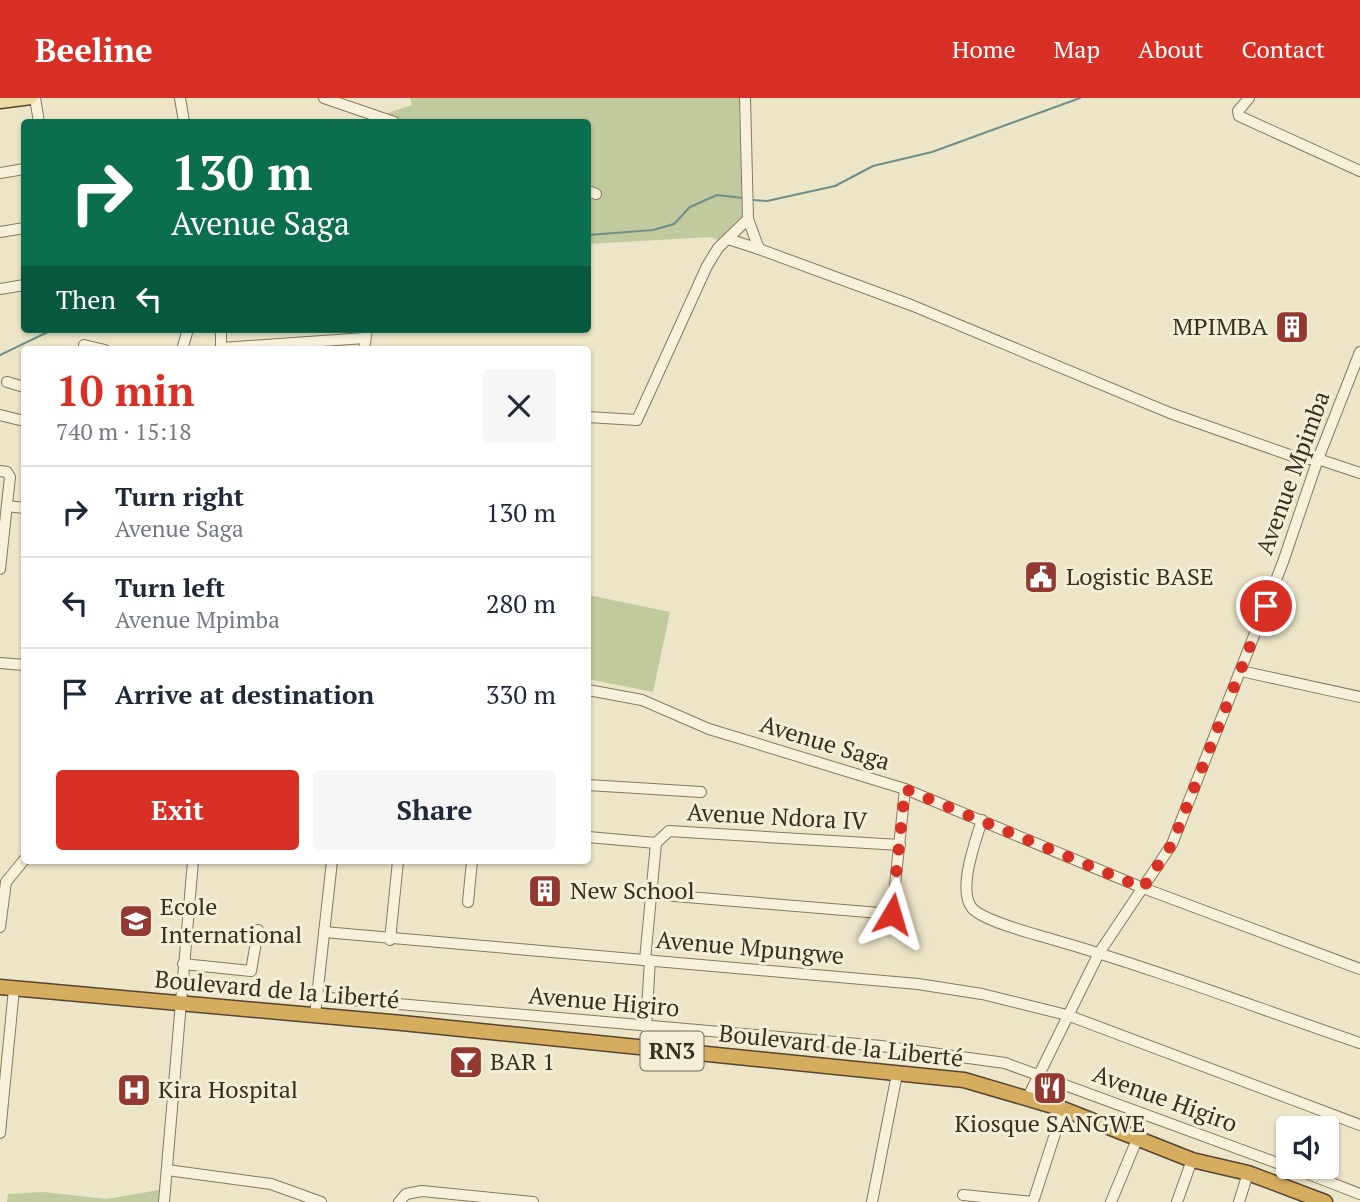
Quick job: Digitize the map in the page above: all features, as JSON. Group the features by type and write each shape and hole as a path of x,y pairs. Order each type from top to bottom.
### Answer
{"highway":[{"name":"Boulevard de la Liberté","path":"7,988 315,1015 964,1080 1028,1097 1138,1137 1192,1160 1248,1173 1325,1202"}],"main road":[{"path":"0,102 33,98"}],"street":[{"path":"33,98 38,119"},
{"path":"180,98 184,119"},
{"path":"324,98 385,119"},
{"path":"745,98 748,219 759,249"},
{"path":"1249,98 1238,111 1239,116 1360,171"},
{"path":"0,173 21,170"},
{"path":"591,416 637,420 707,266 748,219"},
{"path":"0,232 21,228"},
{"path":"728,239 911,305 1170,413 1301,459 1318,460 1360,473"},
{"path":"0,289 21,286"},
{"path":"286,346 329,344 366,333"},
{"path":"84,345 88,346"},
{"name":"Avenue Mpimba","path":"1028,1097 1099,953 1172,844 1241,671 1360,352"},
{"path":"7,382 21,386"},
{"path":"0,415 21,420"},
{"path":"0,471 7,472 10,477 0,569"},
{"path":"7,506 21,508"},
{"path":"0,663 21,665"},
{"path":"1241,671 1360,697"},
{"name":"Avenue Saga","path":"591,691 642,701 709,729 905,789 1143,888 1360,969"},
{"path":"591,785 701,792"},
{"path":"651,894 892,914 905,789"},
{"path":"982,820 968,868 970,902 973,909 1028,932 1099,953 1360,1043"},
{"name":"Avenue Ndora IV","path":"656,843 669,831 900,845"},
{"path":"591,837 656,843 651,894 646,1027"},
{"path":"0,927 6,881 21,863"},
{"path":"164,1202 193,864"},
{"path":"315,1015 332,864"},
{"path":"390,940 398,864"},
{"path":"468,902 472,864"},
{"path":"183,964 251,971 258,930"},
{"name":"Avenue Mpungwe","path":"324,932 390,940 918,984 992,996 1068,1015 1360,1125"},
{"path":"0,1133 7,988"},
{"name":"Avenue Higiro","path":"318,997 932,1052 1005,1063 1276,1162"},
{"path":"873,1202 897,1074"},
{"path":"963,1195 1033,1202 1063,1109"},
{"path":"1111,1202 1138,1137"},
{"path":"1177,1202 1192,1160"},
{"path":"167,1170 271,1184 321,1202"},
{"path":"1239,1202 1248,1173"},
{"name":"Avenue Higiro","path":"1321,1179 1360,1194"},
{"path":"399,1202 406,1194 422,1191 490,1200 533,1202"}],"green space":[{"path":"410,98 739,98 742,218 723,242 711,237 591,244 591,119 384,119 385,114 412,105"},
{"path":"591,596 670,612 653,692 591,680"},
{"path":"159,1190 158,1202 7,1202 8,1194 43,1192 107,1199"}],"waterway":[{"path":"752,200 767,201 835,186 873,166 932,152 1080,98"},
{"path":"591,235 653,230 674,224 690,207 717,195 743,198"},
{"path":"0,355 46,333"}],"place":[{"name":"MPIMBA","path":"1292,327"},
{"name":"Logistic BASE","path":"1041,577"},
{"name":"New School","path":"545,891"},
{"name":"Ecole International","path":"136,921"},
{"name":"BAR 1","path":"466,1062"},
{"name":"Kiosque SANGWE","path":"1050,1088"},
{"name":"Kira Hospital","path":"134,1090"}],"route":[{"path":"892,914 905,789 1143,888 1172,844 1266,606"}]}
